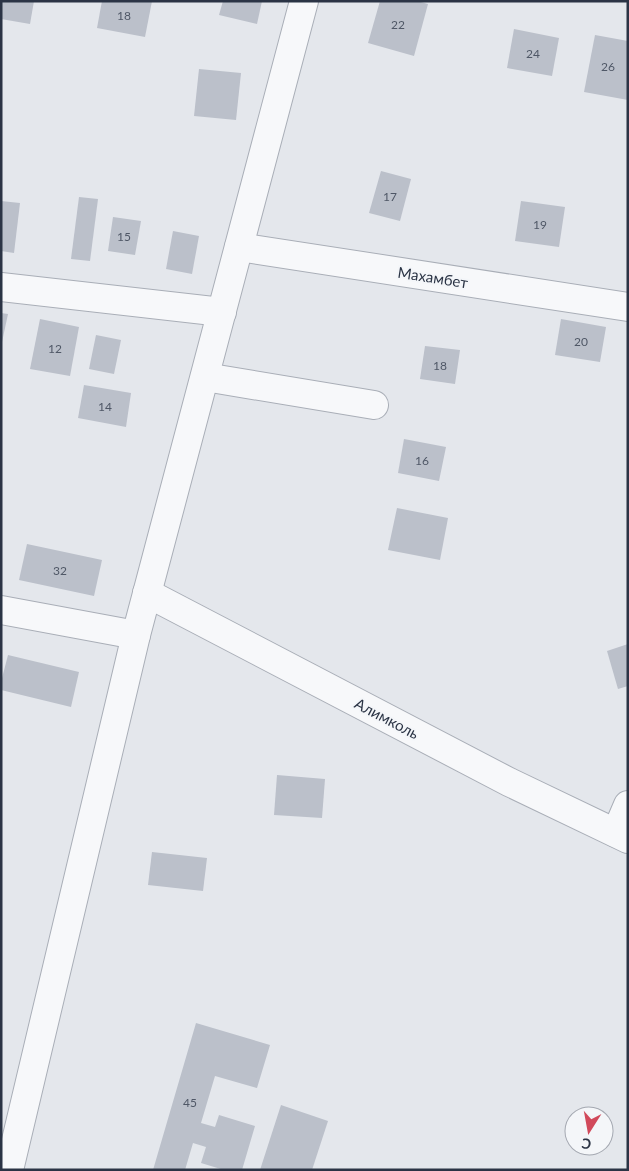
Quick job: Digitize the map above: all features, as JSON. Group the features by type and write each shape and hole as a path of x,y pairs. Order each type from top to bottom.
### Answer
{"street":[{"path":"10,1170 136,634 304,1"},
{"name":"Махамбет","path":"239,247 628,307"},
{"path":"1,287 222,312"},
{"path":"204,377 374,405"},
{"name":"Алимколь","path":"147,593 509,782 622,836"},
{"path":"1,610 136,634"},
{"path":"622,836 628,805"}],"building":[{"path":"1,1 34,1 30,24 1,19"},
{"path":"102,1 152,1 145,37 97,28"},
{"path":"223,1 262,1 257,24 219,15"},
{"path":"380,1 417,1 428,4 414,56 368,43"},
{"path":"514,29 559,38 552,76 507,68"},
{"path":"595,35 628,41 628,100 584,92"},
{"path":"199,69 241,73 236,120 194,116"},
{"path":"381,171 411,179 400,221 369,213"},
{"path":"79,197 98,199 90,261 71,259"},
{"path":"1,201 20,203 14,253 1,251"},
{"path":"521,201 565,207 559,247 515,241"},
{"path":"113,217 141,221 135,255 108,251"},
{"path":"173,231 199,236 192,274 166,269"},
{"path":"1,313 8,314 2,342 1,342"},
{"path":"40,319 79,327 70,376 30,369"},
{"path":"561,319 606,327 600,362 555,355"},
{"path":"96,335 121,340 114,374 89,369"},
{"path":"425,346 460,350 455,384 420,379"},
{"path":"84,385 131,393 126,427 78,418"},
{"path":"404,439 446,447 439,481 398,473"},
{"path":"397,508 448,518 440,560 388,550"},
{"path":"27,544 102,560 94,596 19,580"},
{"path":"628,644 628,686 618,689 607,651"},
{"path":"8,655 79,672 71,707 1,690 1,682"},
{"path":"277,775 325,779 322,818 274,815"},
{"path":"152,852 207,858 203,891 148,885"},
{"path":"196,1023 270,1045 257,1088 215,1076 201,1123 215,1127 219,1115 255,1126 242,1170 224,1170 201,1163 206,1147 193,1143 185,1170 153,1170"},
{"path":"281,1105 328,1121 312,1170 260,1170"}]}
